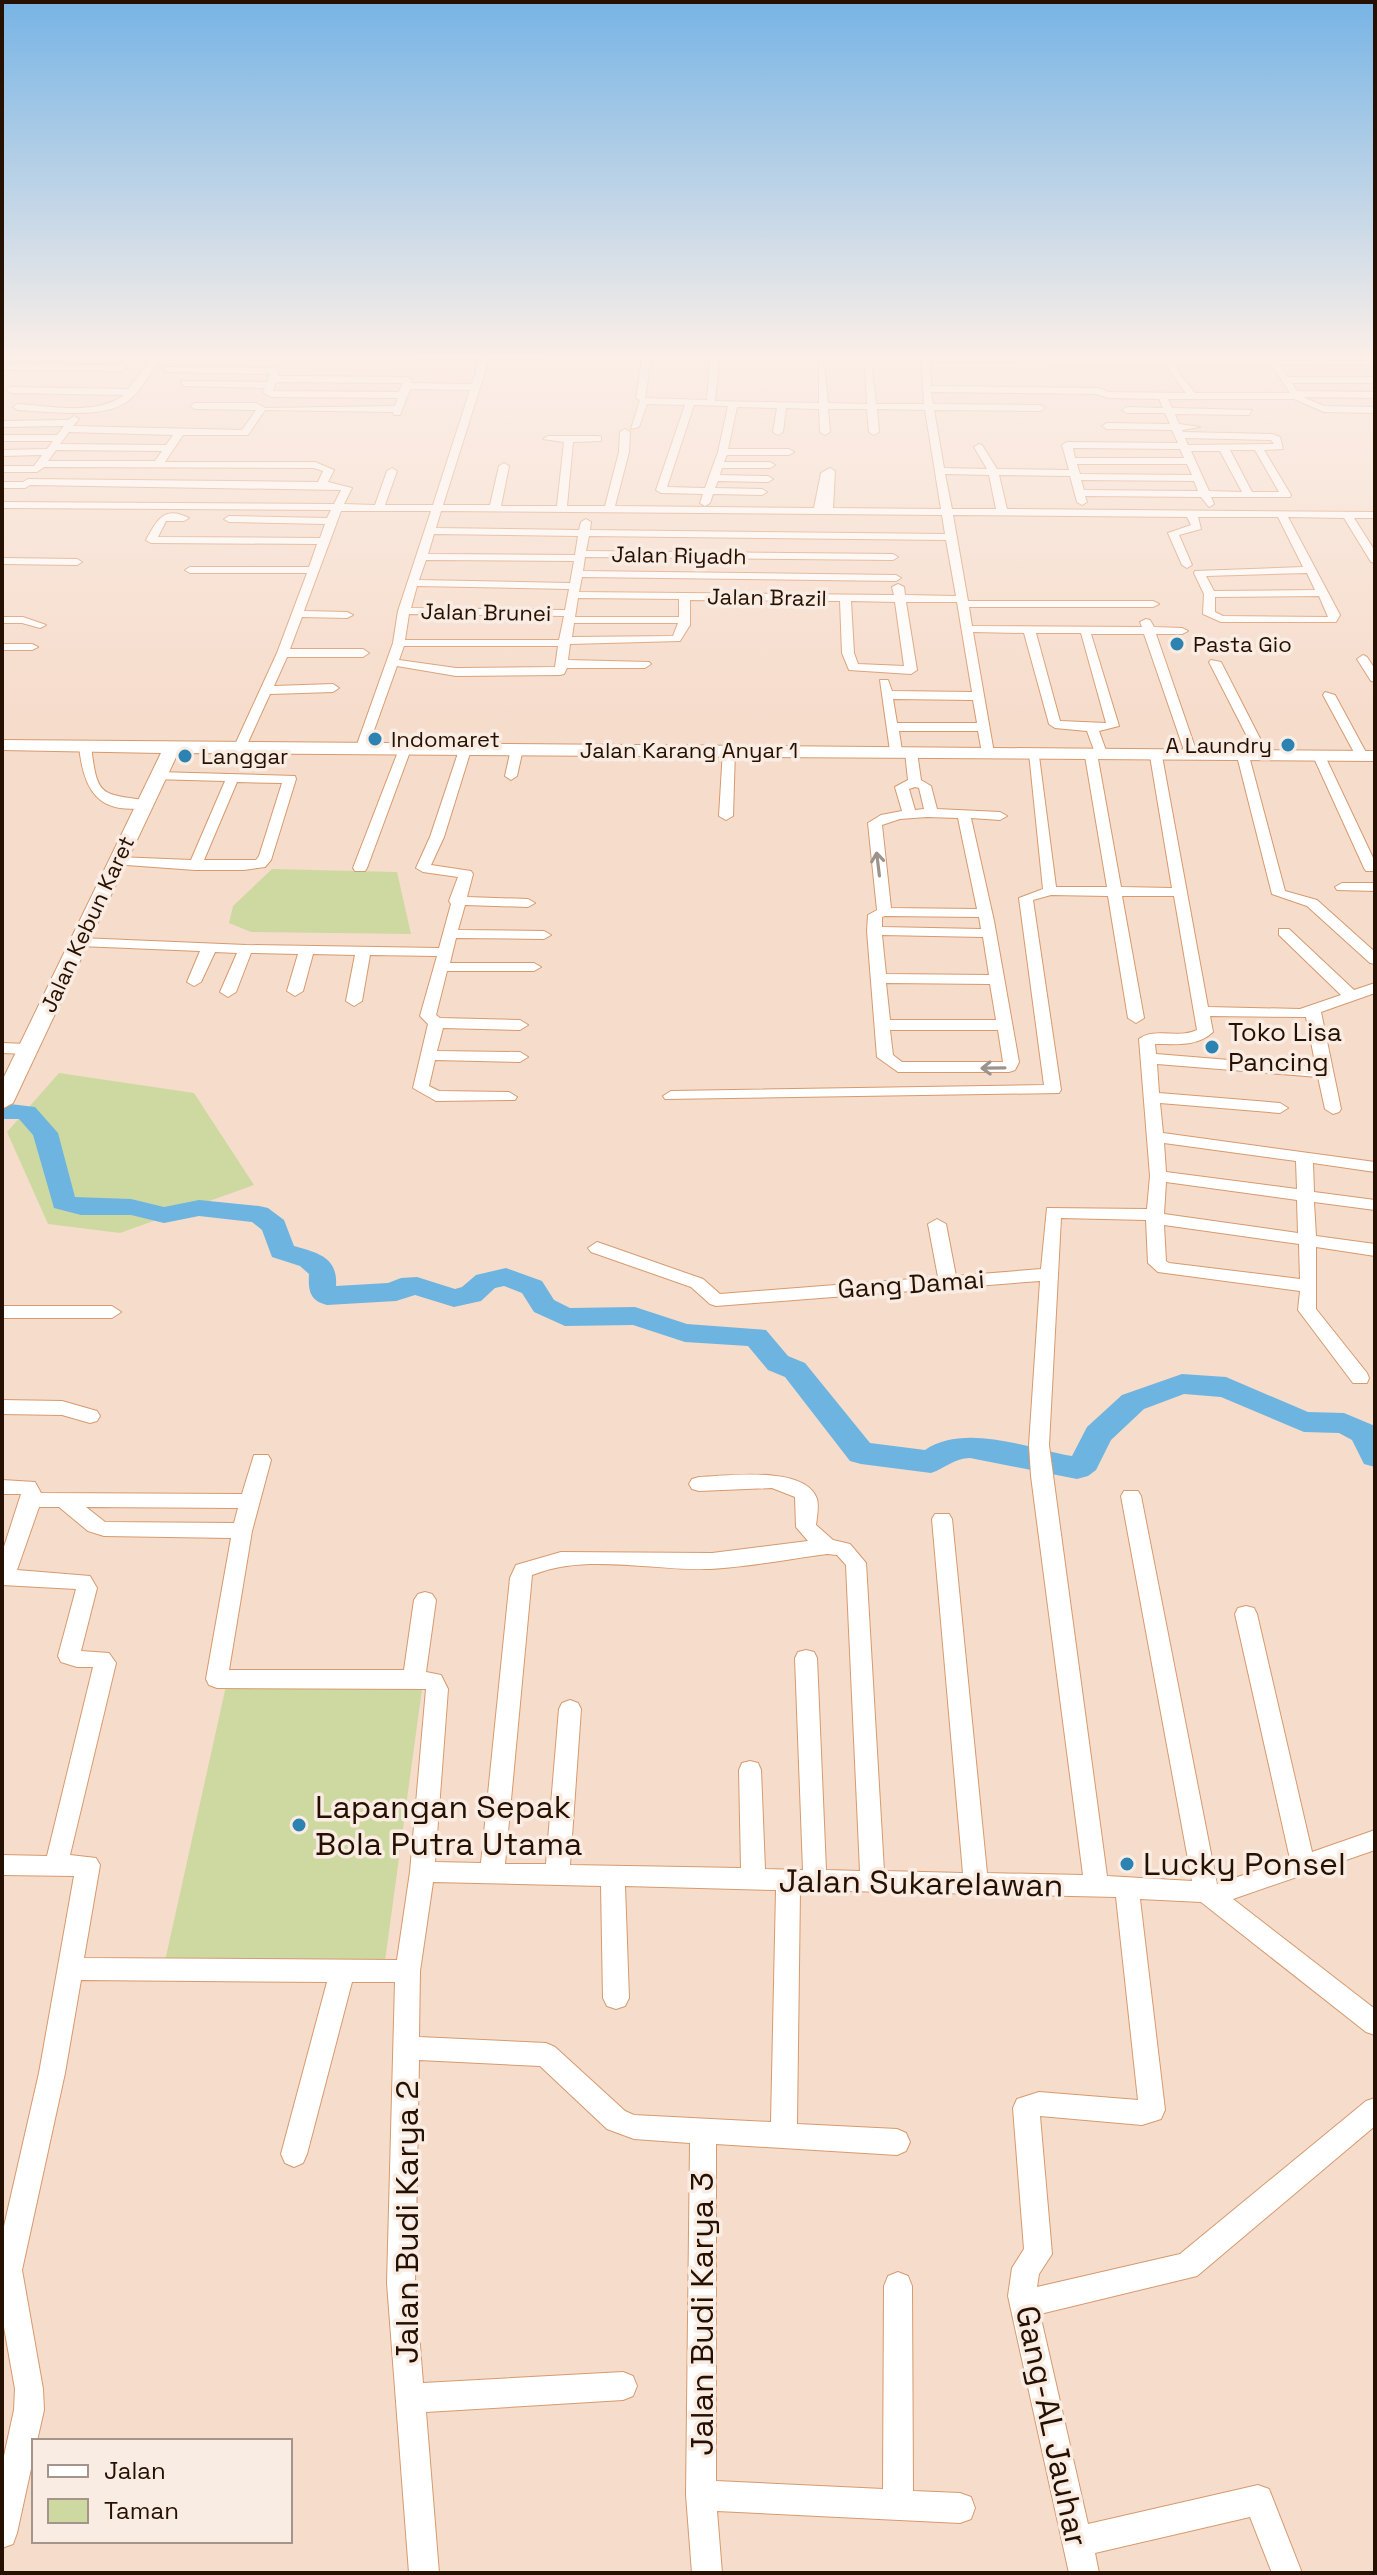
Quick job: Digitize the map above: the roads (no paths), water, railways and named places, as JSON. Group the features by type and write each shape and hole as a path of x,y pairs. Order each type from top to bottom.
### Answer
{"main road":[{"name":"Jalan Karang Anyar 1","path":"2,745 361,750 729,750 1033,756 1368,756"},
{"name":"Jalan Kebun Karet","path":"2,1103 173,746"}],"street":[{"path":"2,516 6,505 35,473"},
{"path":"169,506 182,473"},
{"path":"321,485 327,473"},
{"path":"379,508 391,473"},
{"path":"361,750 399,643 404,611 449,473"},
{"path":"495,508 502,473"},
{"path":"562,509 566,473"},
{"path":"609,509 618,473"},
{"path":"667,473 661,490 762,492"},
{"path":"704,510 715,473"},
{"path":"940,473 988,753"},
{"path":"993,473 1002,512"},
{"path":"1073,473 1085,513"},
{"path":"1122,473 1198,478"},
{"path":"1196,473 1213,514"},
{"path":"1237,473 1249,496"},
{"path":"1079,493 1288,494 1275,473"},
{"path":"713,478 768,479"},
{"path":"156,506 176,484"},
{"path":"2,485 321,485 347,488 331,521 268,690 239,749"},
{"path":"6,505 1375,515"},
{"path":"392,662 467,673 557,672 562,664 588,509"},
{"path":"775,597 778,556 776,511"},
{"path":"1187,565 1173,533 1197,527 1191,513"},
{"path":"1281,514 1334,615 1332,620 1211,618 1210,594 1199,573 1309,570"},
{"path":"1347,515 1375,560"},
{"path":"325,541 151,540 163,518 331,521"},
{"path":"430,531 951,537"},
{"path":"845,598 851,663 856,668 911,670 890,537"},
{"name":"Jalan Riyadh","path":"422,557 893,557"},
{"path":"2,561 77,562"},
{"path":"190,570 314,570"},
{"path":"413,583 574,585 777,577 896,578"},
{"name":"Jalan Brazil","path":"574,585 684,596 1147,604 1149,631"},
{"path":"1210,594 1320,593"},
{"path":"399,643 671,640 680,637 686,618 684,596"},
{"name":"Jalan Brunei","path":"404,611 684,620"},
{"path":"297,614 347,615"},
{"path":"2,620 23,620 40,625"},
{"path":"968,629 1182,631"},
{"path":"1149,631 1192,756"},
{"path":"1030,633 1055,724 1092,728 1113,726 1086,634"},
{"path":"2,647 32,647"},
{"path":"283,653 363,653"},
{"path":"1363,659 1375,678"},
{"path":"1215,662 1263,756"},
{"path":"562,664 645,664"},
{"path":"881,669 892,727 915,782"},
{"path":"268,690 333,688"},
{"path":"887,695 977,696"},
{"path":"1329,695 1368,756"},
{"path":"892,727 984,727"},
{"path":"1092,728 1113,891 1136,1018"},
{"path":"85,745 87,772 99,796 110,802 144,804"},
{"path":"360,868 405,749"},
{"path":"511,776 517,749"},
{"path":"465,750 437,837 423,868 464,872 428,1016 436,1023 520,1025"},
{"path":"726,816 729,750"},
{"path":"1033,756 1050,891"},
{"path":"1156,756 1205,1032 1201,1037 1150,1037 1147,1058 1158,1176 1156,1260 1164,1268 1309,1286"},
{"path":"1243,756 1279,894 1312,903 1375,960"},
{"path":"1319,756 1371,868"},
{"path":"118,861 254,866 266,857 290,779 157,776"},
{"path":"195,866 233,777"},
{"path":"910,815 902,787 915,782 925,786 932,815"},
{"path":"884,912 874,826 881,818 910,815 1000,816"},
{"path":"964,815 998,980 1011,1062 1009,1067 1003,1069 898,1067 885,1057 877,978 875,915 884,912 983,913"},
{"path":"1342,887 1375,887"},
{"path":"671,1096 1053,1090 1026,898 1050,891 1179,892"},
{"path":"456,901 528,903"},
{"path":"874,931 988,933"},
{"path":"1284,932 1351,996"},
{"path":"448,934 544,935"},
{"path":"80,942 363,952 534,967"},
{"path":"194,982 209,948"},
{"path":"228,992 246,949"},
{"path":"295,991 307,950"},
{"path":"354,1001 363,952"},
{"path":"877,978 998,980"},
{"path":"1203,1011 1297,1015 1375,988"},
{"path":"1312,1008 1333,1109"},
{"path":"436,1023 422,1082 424,1092 436,1096 509,1097"},
{"path":"881,1025 1005,1025"},
{"path":"2,1048 26,1054"},
{"path":"2,1058 26,1054"},
{"path":"428,1055 520,1057"},
{"path":"1147,1058 1327,1073"},
{"path":"1151,1097 1280,1108"},
{"path":"1156,1137 1375,1167"},
{"path":"1304,1157 1309,1286 1307,1310 1360,1378"},
{"path":"1158,1176 1375,1205"},
{"path":"1096,1886 1039,1445 1053,1212 1155,1216 1375,1250"},
{"path":"937,1224 948,1281"},
{"name":"Gang Damai","path":"597,1248 697,1283 716,1300 1051,1274"},
{"path":"2,1312 112,1312"},
{"path":"2,1407 62,1408 90,1416"},
{"path":"261,1460 242,1531 217,1679 414,1679 425,1600"},
{"path":"699,1484 773,1481 802,1492 807,1500 806,1527 827,1546"},
{"path":"2,1487 31,1489 31,1500 3,1577 83,1582 87,1588 69,1656 73,1659 101,1659 105,1663 56,1866"},
{"path":"1131,1496 1210,1894 1375,2024"},
{"path":"31,1500 250,1501"},
{"path":"63,1500 95,1526 104,1529 242,1531"},
{"path":"942,1519 976,1884"},
{"path":"492,1873 523,1570 530,1566 592,1558 713,1561 827,1546 843,1549 856,1563 873,1882"},
{"path":"1246,1614 1303,1864"},
{"path":"806,1658 815,1882"},
{"name":"Jalan Budi Karya 2","path":"414,1679 433,1681 437,1689 422,1872 408,1971 401,2283 424,2573"},
{"path":"557,1875 570,1709"},
{"path":"750,1770 753,1879"},
{"path":"1210,1894 1375,1840"},
{"path":"2,1865 88,1865 72,1969 5,2270 29,2389 29,2410 2,2533"},
{"name":"Jalan Sukarelawan","path":"422,1872 1096,1886 1210,1894"},
{"path":"613,1876 616,1998"},
{"path":"784,2134 788,1881"},
{"name":"Gang-AL Jauhar","path":"1084,2573 1022,2296 1026,2268 1038,2254 1026,2108 1039,2104 1142,2113 1152,2110 1127,1887"},
{"path":"72,1969 408,1971"},
{"path":"294,2154 343,1970"},
{"path":"407,2048 546,2055 596,2104 624,2125 703,2133 784,2134 897,2142"},
{"path":"1025,2304 1187,2266 1375,2110"},
{"name":"Jalan Budi Karya 3","path":"703,2133 701,2495 707,2573"},
{"path":"898,2286 898,2505"},
{"path":"408,2398 623,2386"},
{"path":"701,2495 960,2508"},
{"path":"1077,2542 1258,2500 1287,2573"}],"waterway":[{"path":"2,1111 26,1112 45,1133 63,1202 81,1207 131,1207 164,1215 199,1208 259,1214 274,1226 282,1251 310,1260 323,1272 322,1290 327,1296 396,1292 401,1287 417,1286 454,1298 471,1295 486,1281 506,1277 532,1287 544,1306 565,1317 635,1316 685,1333 756,1337 778,1363 795,1370 861,1453 931,1462 950,1448 970,1447 1077,1468 1085,1462 1098,1434 1133,1402 1182,1384 1226,1387 1304,1422 1344,1423 1364,1433 1375,1456"}],"place":[{"name":"Pasta Gio","path":"1177,644"},
{"name":"Indomaret","path":"375,739"},
{"name":"A Laundry","path":"1288,745"},
{"name":"Langgar","path":"185,756"},
{"name":"Toko Lisa Pancing","path":"1212,1047"},
{"name":"Lapangan Sepak Bola Putra Utama","path":"299,1825"},
{"name":"Lucky Ponsel","path":"1127,1864"}]}
